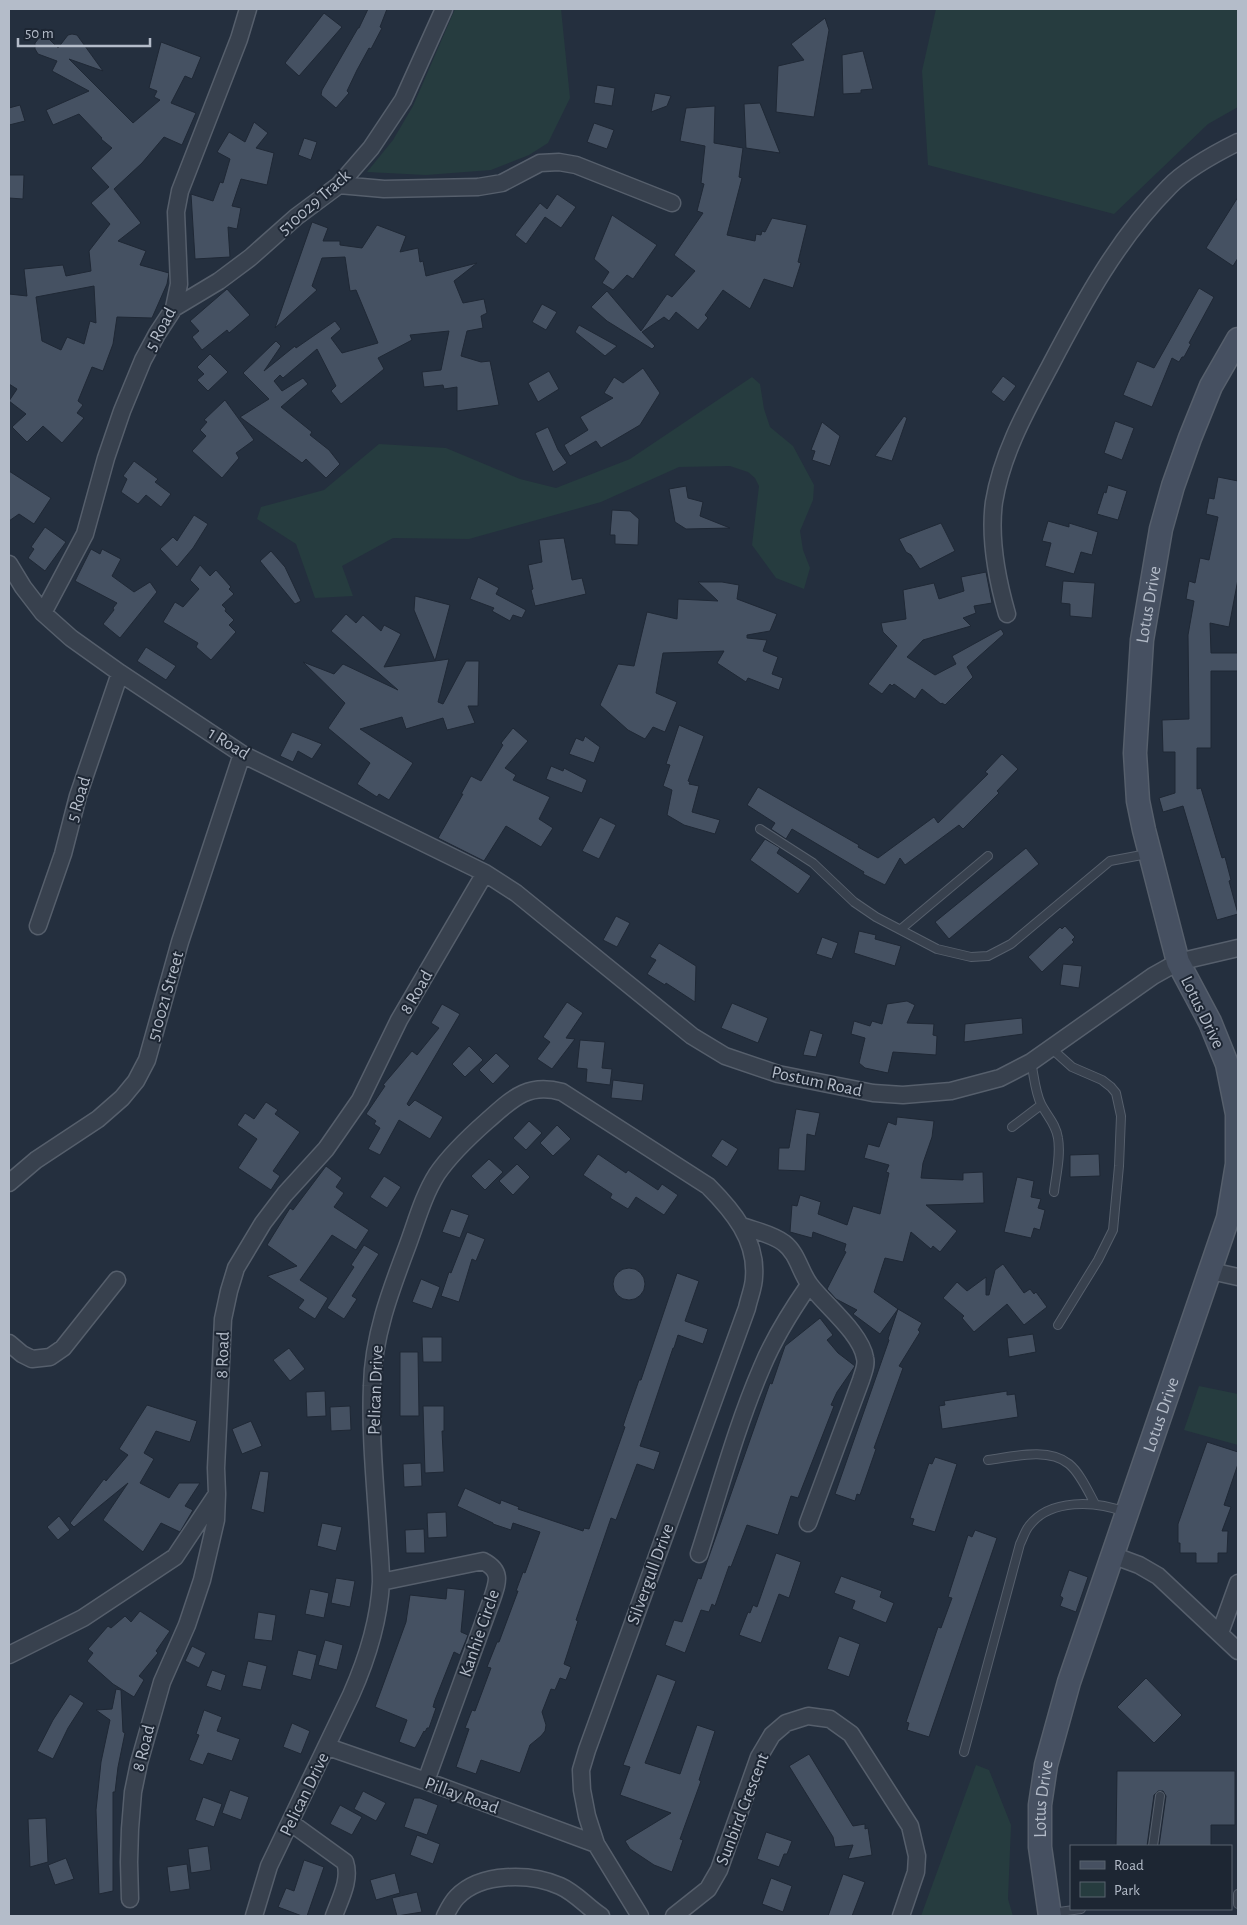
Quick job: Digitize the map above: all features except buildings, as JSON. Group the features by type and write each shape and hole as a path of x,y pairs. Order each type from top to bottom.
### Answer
{"street":[{"name":"5 Road","path":"43,613 84,534 106,458 122,411 143,360 174,308 179,284 176,212 180,191 248,9"},
{"name":"510029 Track","path":"174,308 219,281 251,257 296,217 339,185 371,148 398,109 444,9"},
{"path":"1007,614 999,586 996,561 993,525 994,503 1002,466 1018,427 1106,266 1148,209 1170,185 1212,154 1238,142"},
{"path":"339,185 384,189 478,187 502,183 540,163 559,162 576,166 672,203"},
{"name":"Lotus Drive","path":"1050,1915 1040,1847 1040,1805 1046,1765 1068,1682 1228,1218 1237,1164 1237,1114 1227,1064 1210,1022 1178,962 1149,854 1138,801 1135,753 1142,640 1161,529 1173,486 1211,386 1238,339"},
{"name":"1 Road","path":"9,564 23,587 43,613 71,638 242,754 485,873"},
{"name":"5 Road","path":"38,926 62,854 78,796 120,673"},
{"name":"510021 Street","path":"9,1182 36,1160 98,1119 122,1098 136,1080 147,1060 180,942 242,754"},
{"name":"Postum Road","path":"485,873 516,893 692,1036 725,1056 778,1074 873,1094 903,1095 951,1090 1000,1078 1052,1049 1154,976 1178,962 1238,948"},
{"name":"8 Road","path":"130,1899 128,1862 130,1829 133,1792 139,1763 162,1682 187,1625 202,1580 216,1520 216,1468 223,1319 236,1268 255,1236 280,1202 326,1149 360,1100 400,1020 485,873"},
{"name":"Pelican Drive","path":"254,1916 269,1866 328,1747 363,1668 372,1638 381,1582 373,1448 372,1386 378,1332 390,1293 424,1200 438,1173 482,1125 508,1103 524,1092 536,1088 552,1089 562,1092 708,1186 724,1202 742,1226"},
{"path":"742,1226 768,1234 785,1244 797,1259 809,1284 855,1337 866,1358 863,1374 808,1523"},
{"name":"Silvergull Drive","path":"640,1916 596,1844 585,1807 581,1770 586,1750 747,1308 754,1280 755,1265 750,1242 742,1226"},
{"path":"1211,1271 1238,1277"},
{"path":"9,1343 32,1360 50,1357 63,1348 117,1280"},
{"path":"699,1554 762,1367 783,1324 809,1284"},
{"path":"9,1655 83,1618 175,1557 217,1494"},
{"path":"1112,1555 1139,1565 1158,1576 1238,1651"},
{"name":"Kanhie Circle","path":"381,1582 483,1560 492,1565 498,1578 426,1781"},
{"path":"1220,1633 1238,1583"},
{"name":"Sunbird Crescent","path":"674,1916 708,1889 719,1870 760,1757 772,1735 786,1723 808,1716 830,1719 851,1734 910,1826 916,1856 916,1872 901,1916"},
{"name":"Pillay Road","path":"328,1747 596,1844"},
{"path":"291,1823 345,1862 348,1871 334,1916"},
{"path":"445,1916 457,1897 475,1884 497,1877 520,1877 560,1886 580,1899 600,1916"}],"lane":[{"path":"760,830 813,863 854,902 876,917 936,948 971,957 988,956 1011,944 1105,864 1115,859 1149,854"},
{"path":"901,929 988,856"},
{"path":"1052,1049 1072,1067 1102,1080 1111,1087 1116,1093 1121,1116 1119,1166 1113,1230 1098,1260 1058,1325"},
{"path":"1031,1062 1041,1105 1053,1121 1058,1138 1058,1163 1054,1192"},
{"path":"1012,1127 1041,1105"},
{"path":"988,1460 1038,1455 1058,1458 1070,1464 1095,1504"},
{"path":"964,1752 1020,1544 1029,1526 1045,1513 1073,1505 1095,1504 1127,1512"},
{"path":"1153,1845 1160,1796"},
{"path":"1238,1894 1238,1904"},
{"path":"1050,1915 1076,1910"}],"green space":[{"path":"455,9 561,9 570,98 548,143 529,155 491,170 426,175 367,172 393,140 413,106"},
{"path":"936,9 1238,9 1238,107 1208,124 1114,214 928,165 922,71"},
{"path":"752,377 760,384 764,409 770,427 793,446 814,485 813,500 800,531 803,550 810,568 804,589 776,578 752,545 759,486 755,478 748,472 730,466 679,467 601,502 469,539 393,538 342,566 353,596 315,598 296,544 257,519 261,507 324,490 379,444 446,448 520,479 556,488 630,459"},
{"path":"1199,1386 1238,1394 1238,1445 1184,1430"},
{"path":"976,1765 989,1770 1011,1825 1008,1899 1013,1916 921,1916"}]}
